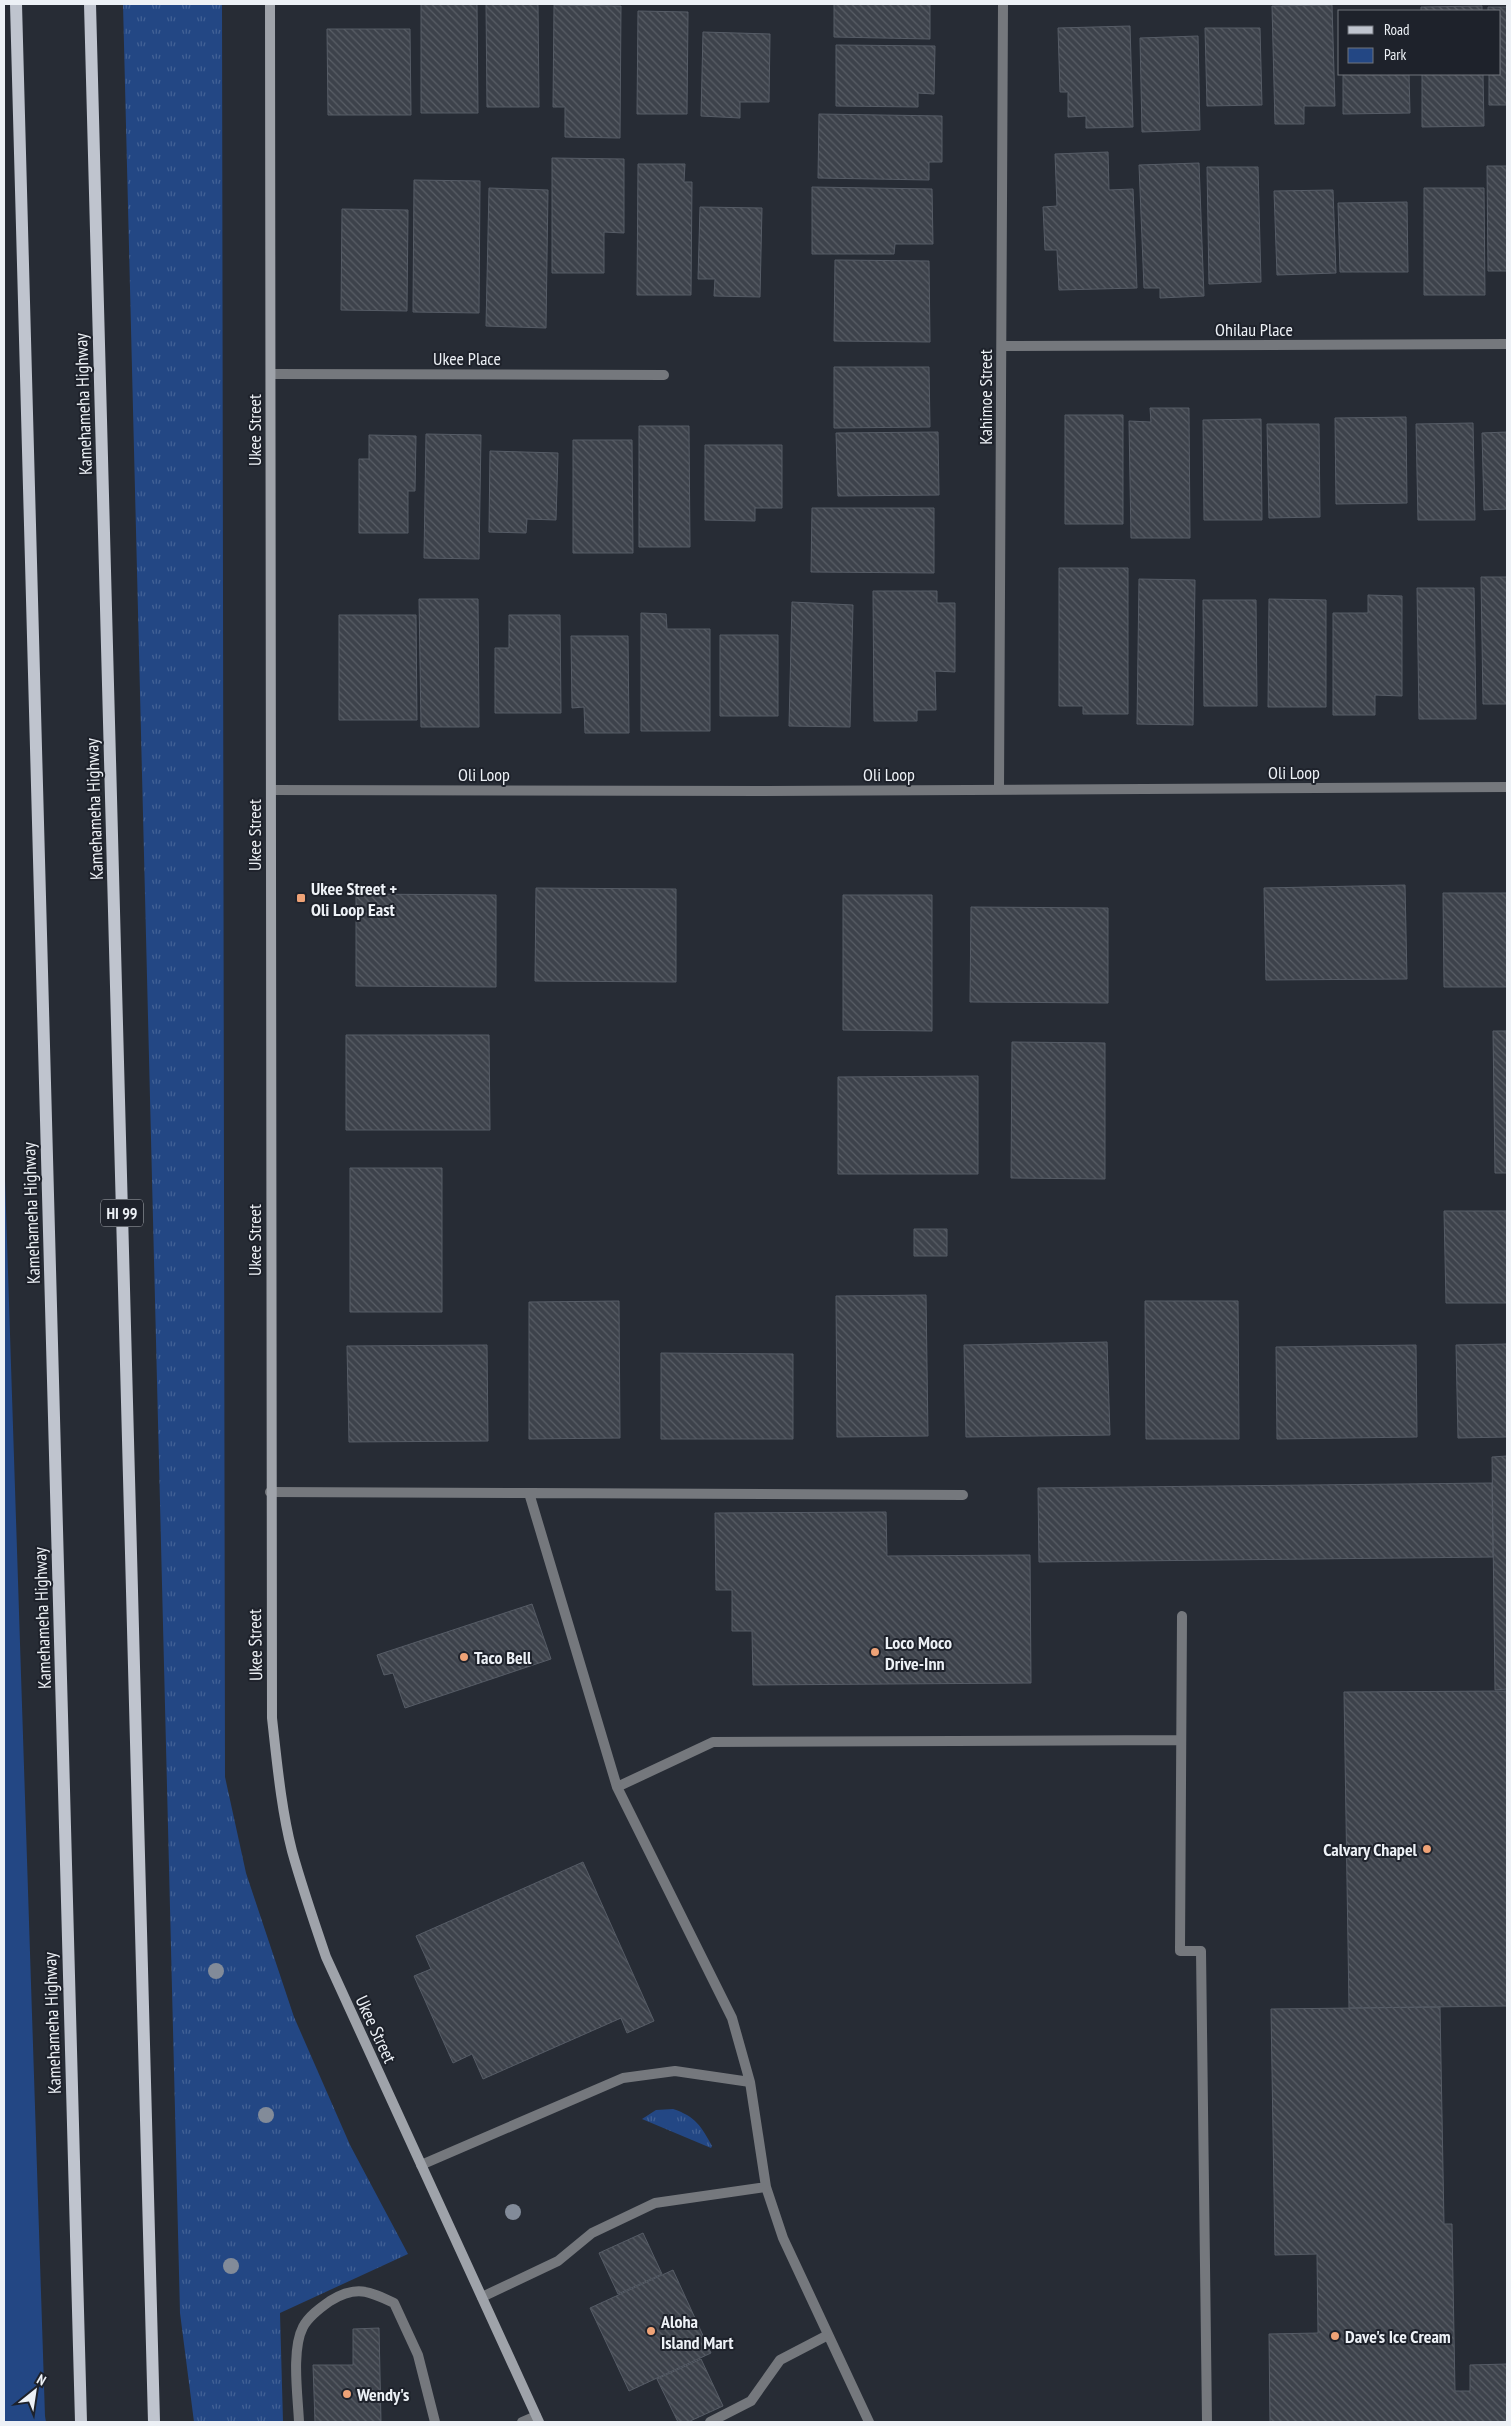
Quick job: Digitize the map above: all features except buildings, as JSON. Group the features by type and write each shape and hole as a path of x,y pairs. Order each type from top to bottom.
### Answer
{"main road":[{"name":"Kamehameha Highway","path":"16,4 80,2422"},
{"name":"Kamehameha Highway","path":"90,4 154,2422"}],"street":[{"name":"Ukee Street","path":"270,4 270,1492 272,1718 282,1800 292,1850 306,1900 326,1957 538,2419"},
{"name":"Kahimoe Street","path":"999,790 1004,4"},
{"name":"Ohilau Place","path":"1002,346 1507,344"},
{"name":"Ukee Place","path":"271,374 664,375"},
{"name":"Oli Loop","path":"271,790 999,790 1507,787"},
{"path":"270,1492 964,1495"},
{"path":"528,1493 617,1787 732,2018 750,2082 766,2187 783,2238 870,2422"},
{"path":"1182,1616 1180,1951 1201,1951 1207,2422"},
{"path":"617,1787 713,1742 1181,1740"},
{"path":"421,2165 623,2078 675,2071 750,2082"},
{"path":"482,2298 558,2261 592,2233 655,2203 766,2187"},
{"path":"299,2422 297,2351 302,2328 316,2311 342,2294 368,2291 394,2302 418,2355 435,2422"},
{"path":"710,2422 752,2401 780,2360 828,2335"},
{"path":"522,2422 538,2419"}],"green space":[{"path":"123,4 222,4 225,1777 246,1873 294,2017 350,2145 408,2254 280,2313 283,2422 194,2422 180,2313"},
{"path":"4,1148 45,2416 46,2422 4,2422"},
{"path":"673,2109 687,2115 697,2123 712,2146 711,2148 642,2119 656,2110"}],"place":[{"name":"Ukee Street + Oli Loop East","path":"301,898"},
{"name":"Loco Moco Drive-Inn","path":"875,1652"},
{"name":"Taco Bell","path":"464,1657"},
{"name":"Calvary Chapel","path":"1427,1849"},
{"name":"Aloha Island Mart","path":"651,2331"},
{"name":"Dave's Ice Cream","path":"1335,2336"},
{"name":"Wendy's","path":"347,2394"}]}
